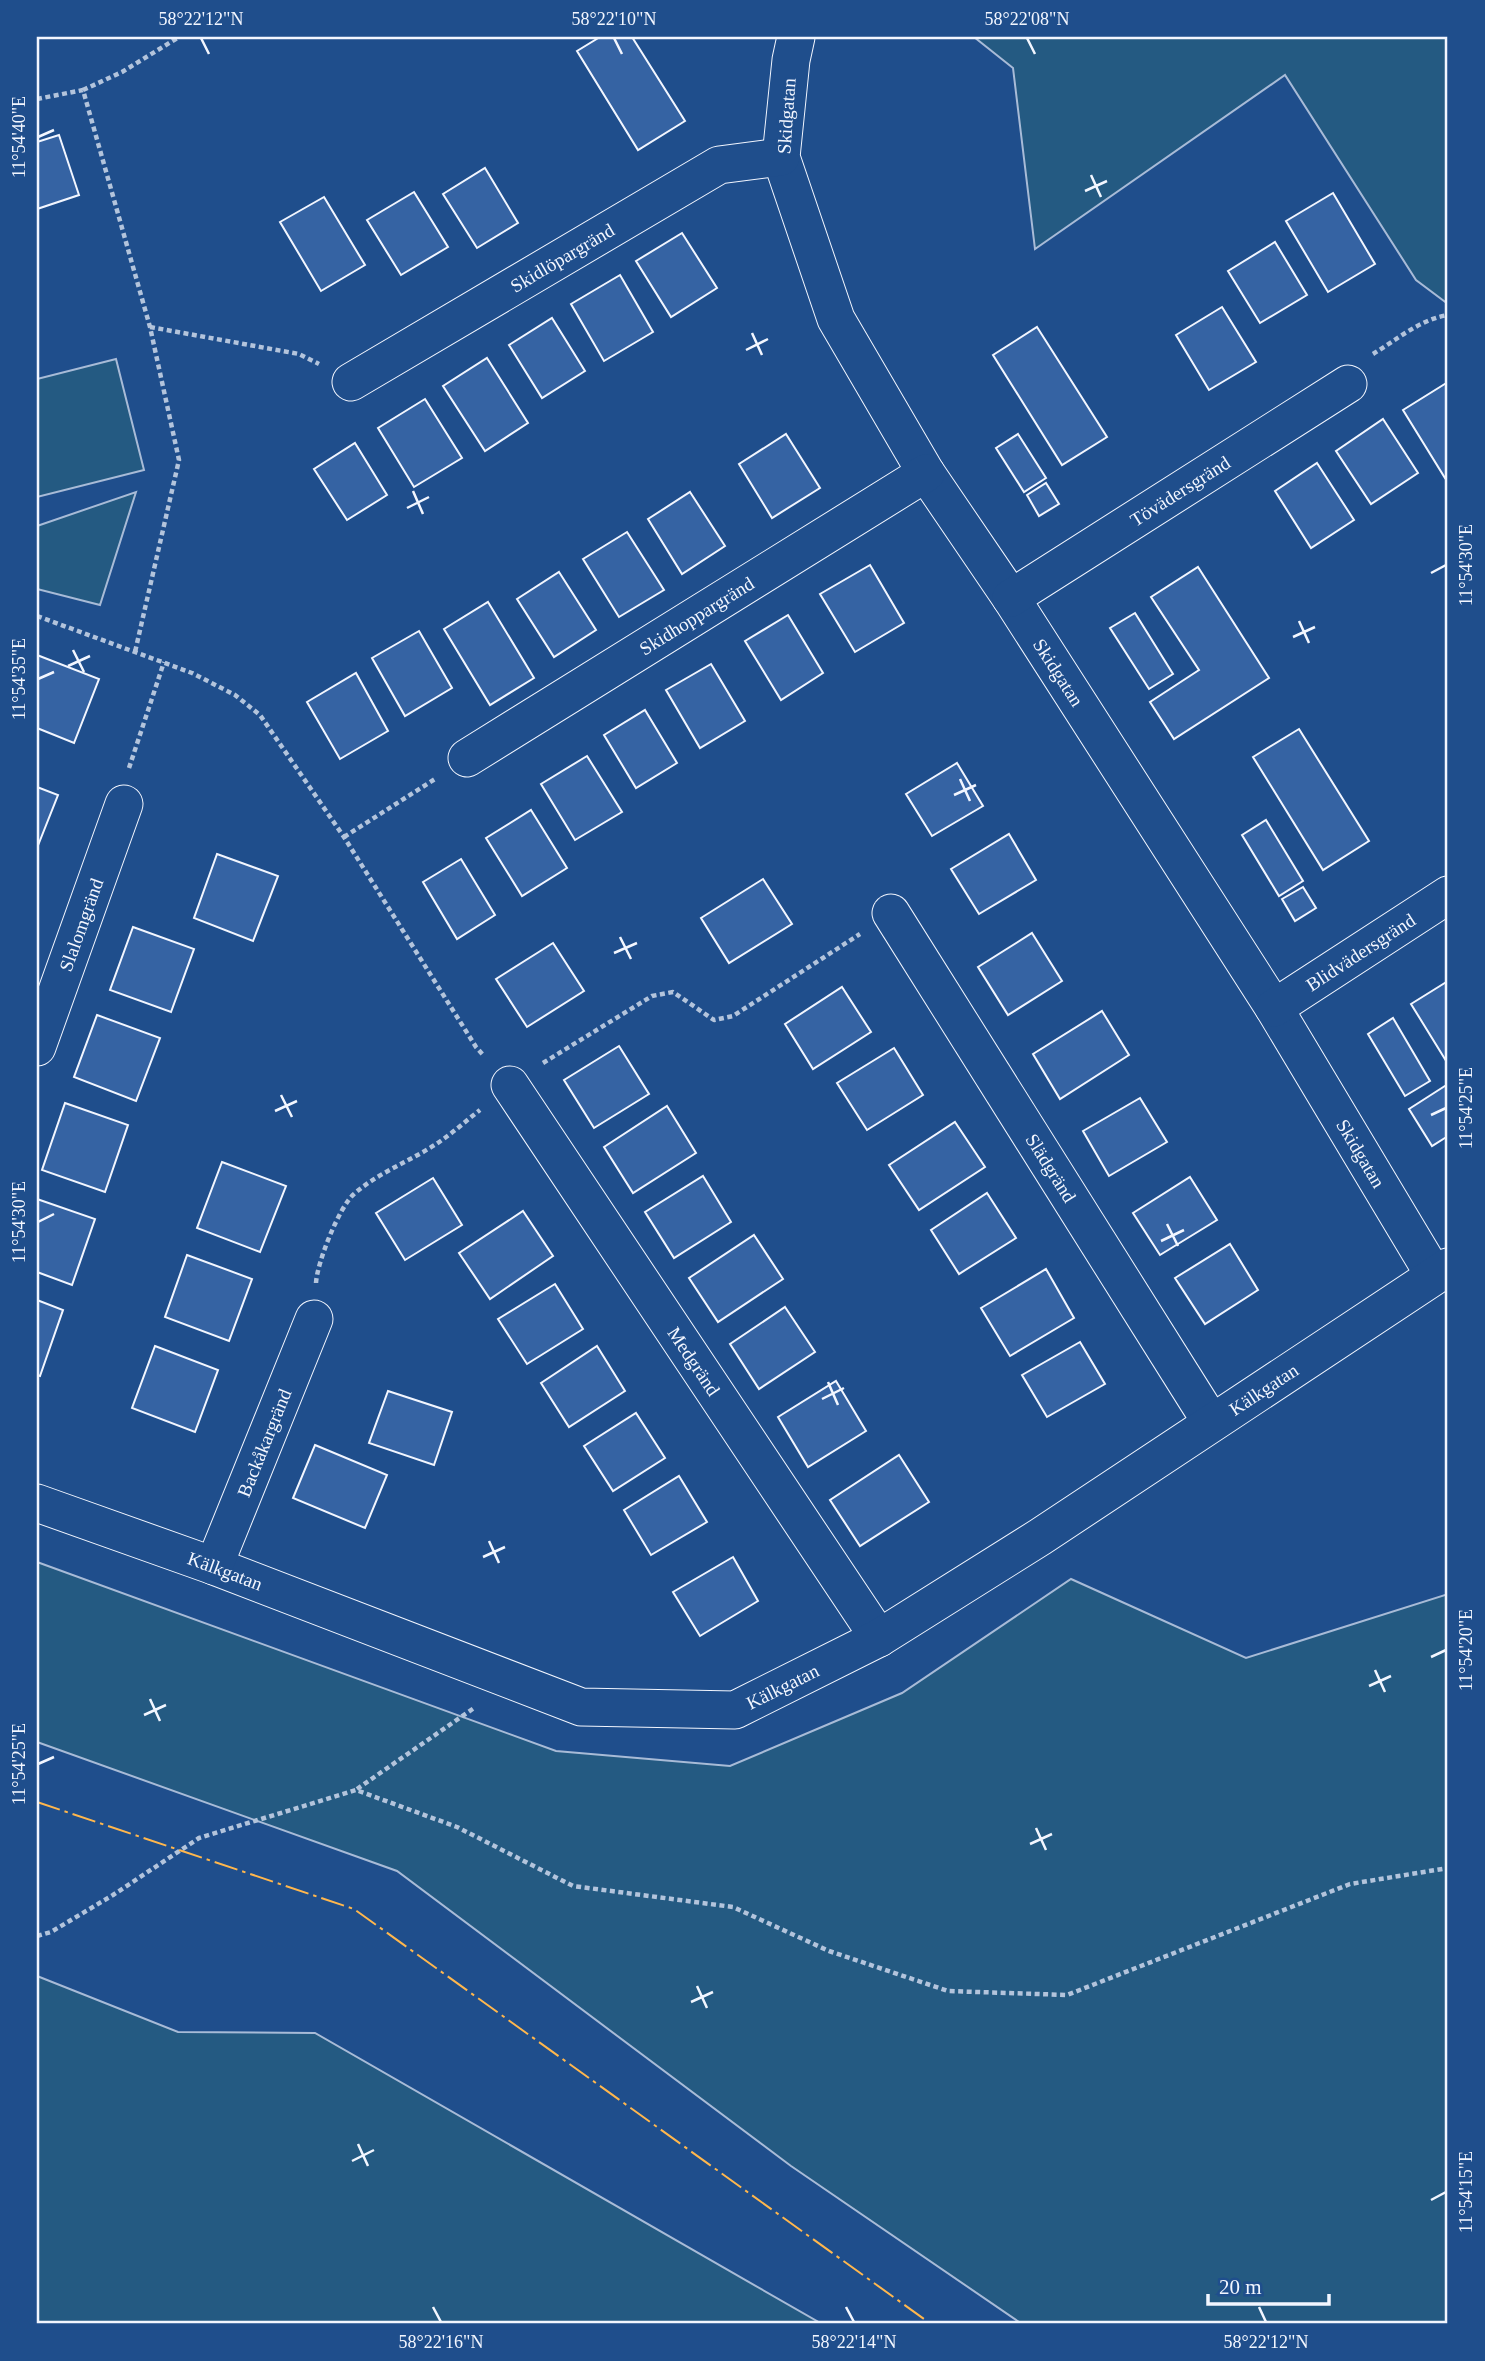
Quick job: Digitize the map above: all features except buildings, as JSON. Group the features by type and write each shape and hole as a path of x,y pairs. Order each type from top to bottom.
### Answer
{"street":[{"name":"Skidgatan","path":"796,37 791,60 781,157 835,319 926,473 1011,598 1441,1271"},
{"name":"Skidlöpargränd","path":"351,382 719,165 781,157"},
{"name":"Tövädersgränd","path":"1011,598 1348,384"},
{"name":"Skidhoppargränd","path":"467,758 926,473"},
{"name":"Slalomgränd","path":"37,1048 124,804"},
{"name":"Blidvädersgränd","path":"1274,1008 1448,895"},
{"name":"Slädgränd","path":"891,913 1211,1422"},
{"name":"Medgränd","path":"510,1085 879,1638"},
{"name":"Kälkgatan","path":"37,1503 214,1566 581,1707 735,1710 879,1638 1041,1536 1441,1271"},
{"name":"Backåkargränd","path":"214,1566 314,1320"}],"path":[{"path":"37,99 83,90 122,72 179,37"},
{"path":"83,90 150,327 179,460 135,652"},
{"path":"1348,384 1368,357 1418,327 1448,315"},
{"path":"150,327 299,354 351,382"},
{"path":"37,616 192,673 235,695 260,715 344,837 476,1047 510,1085"},
{"path":"124,804 129,766 164,662"},
{"path":"344,837 467,758"},
{"path":"314,1320 317,1269 334,1228 352,1196 385,1173 441,1141 510,1085 652,996 673,992 714,1020 733,1016 891,913"},
{"path":"37,1936 51,1932 199,1838 356,1790 513,1682"},
{"path":"356,1790 457,1827 573,1886 733,1907 829,1951 948,1991 1067,1995 1350,1884 1448,1868"}],"shaded area":[{"path":"974,37 1448,37 1448,304 1416,280 1285,75 1035,249 1013,68"},
{"path":"116,359 144,470 37,497 37,379"},
{"path":"136,492 100,605 37,589 37,526"},
{"path":"37,1562 556,1751 730,1766 902,1693 1071,1579 1246,1658 1448,1594 1448,2324 1022,2324 791,2166 397,1871 37,1742"},
{"path":"37,1976 178,2032 315,2033 822,2324 37,2324"}],"power":[{"path":"37,1802 354,1909 931,2324"}]}
